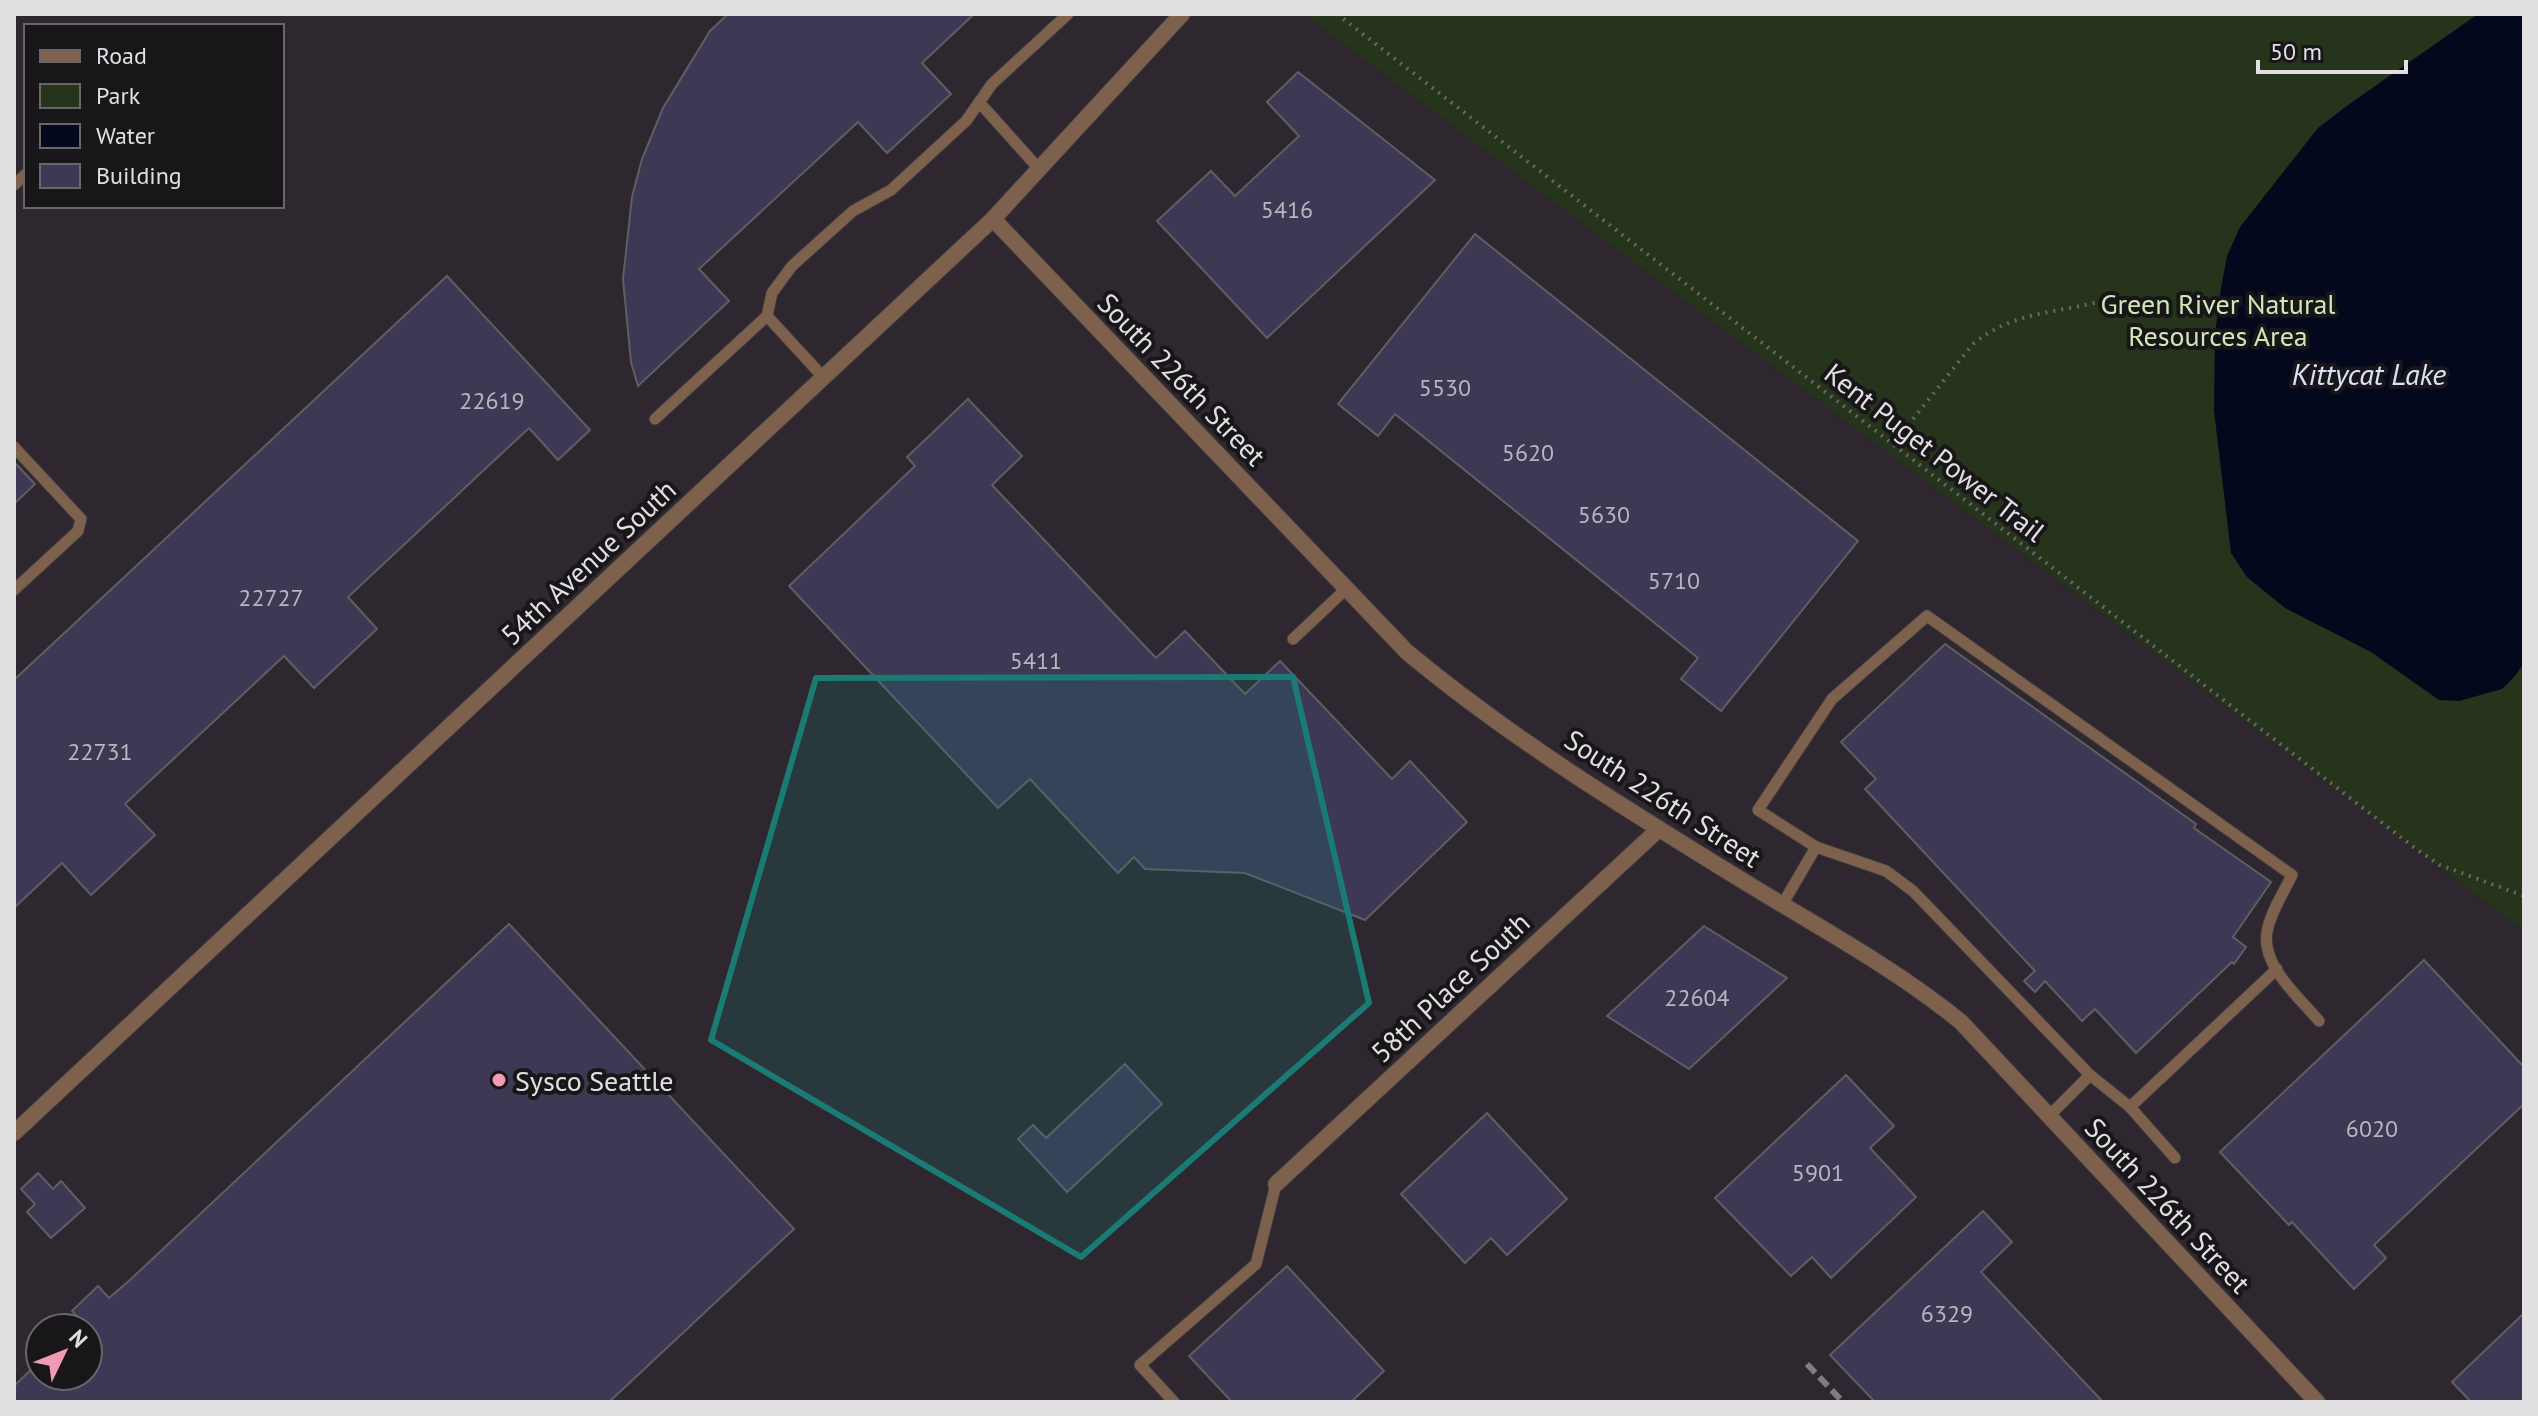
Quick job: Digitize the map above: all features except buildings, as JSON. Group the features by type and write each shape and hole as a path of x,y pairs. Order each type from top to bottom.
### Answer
{"street":[{"name":"54th Avenue South","path":"14,1133 993,219 1182,14"},
{"name":"South 226th Street","path":"993,219 1407,652 1467,702 1659,829 1918,988 1961,1022 2317,1402"},
{"name":"58th Place South","path":"1276,1184 1659,829"}],"lane":[{"path":"655,419 767,316 772,293 792,266 853,211 891,190 966,121 992,84 1068,14"},
{"path":"979,102 1039,169"},
{"path":"767,316 824,378"},
{"path":"14,447 81,519 78,531 18,587"},
{"path":"1293,639 1346,589"},
{"path":"2175,1158 2130,1107 2090,1075 1913,891 1886,871 1816,847 1758,810 1832,699 1927,616 2292,875 2267,933 2268,949 2277,969 2319,1021"},
{"path":"1782,905 1816,847"},
{"path":"2130,1107 2277,969"},
{"path":"2049,1116 2090,1075"},
{"path":"1174,1402 1140,1365 1256,1264 1276,1184"}],"path":[{"name":"Kent Puget Power Trail","path":"1337,14 2416,849 2440,865 2524,896"},
{"path":"1893,444 1973,344 1989,331 2012,319 2098,302"}],"highlighted area":[{"path":"1293,677 1369,1003 1081,1257 711,1040 816,678"}],"shaded area":[{"path":"14,14 1304,14 2524,931 2524,1402 14,1402"}],"green space":[{"name":"Green River Natural Resources Area","path":"1304,14 2524,14 2524,931"}],"water":[{"name":"Kittycat Lake","path":"2478,14 2524,14 2524,663 2502,689 2459,701 2439,700 2371,652 2285,608 2247,577 2231,553 2214,411 2215,334 2227,256 2240,227 2318,128"}],"railway":[{"path":"1807,1364 1843,1402"}],"place":[{"name":"Sysco Seattle","path":"499,1080"}]}
